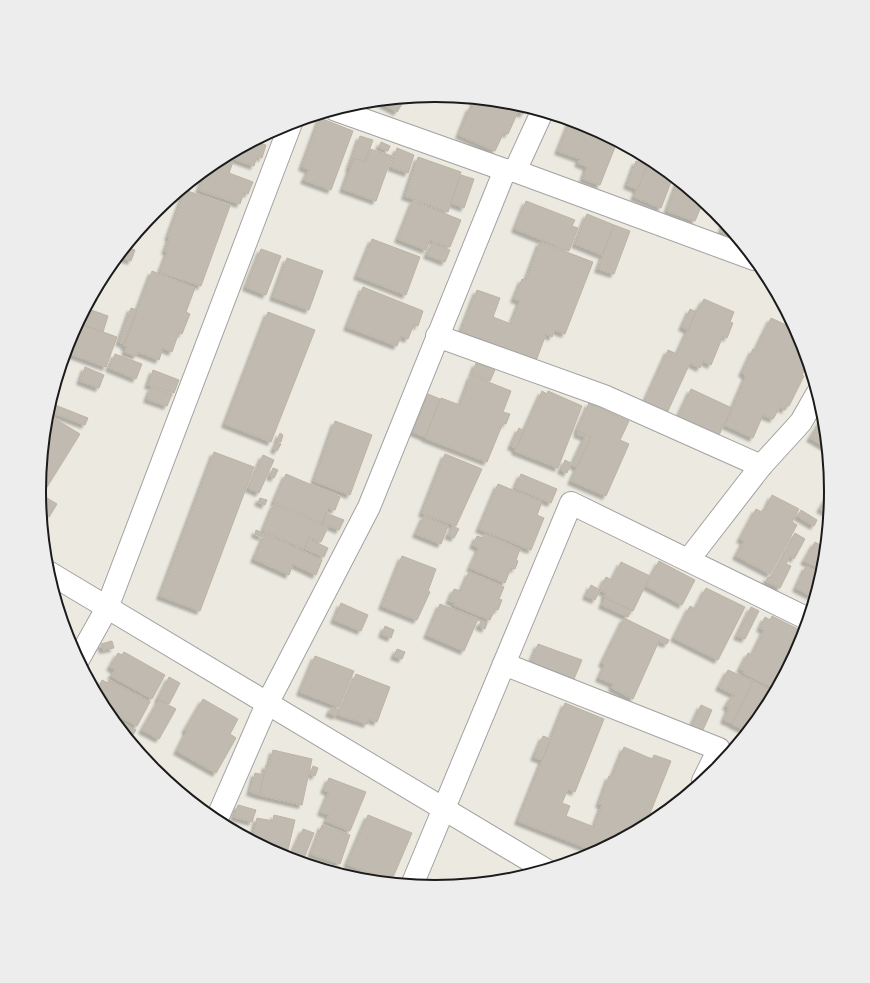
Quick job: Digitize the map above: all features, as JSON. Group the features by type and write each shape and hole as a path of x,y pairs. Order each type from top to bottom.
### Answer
{"street":[{"path":"345,113 744,256"},
{"path":"219,815 268,704 369,507 437,336 510,171 539,117"},
{"path":"82,654 107,608 288,131"},
{"path":"437,336 604,396 761,466"},
{"path":"689,559 761,466 801,422 813,401"},
{"path":"414,880 571,503 689,559 803,617"},
{"path":"55,576 539,866"},
{"path":"504,664 719,749 710,767"}],"building":[{"path":"402,104 397,112 386,106"},
{"path":"473,105 518,112 508,134 504,132 495,151 459,135 470,107 472,108"},
{"path":"323,119 353,131 331,190 304,180 309,170 302,167 319,120"},
{"path":"568,126 615,147 600,185 583,179 587,167 578,163 580,159 558,151"},
{"path":"360,136 373,140 365,162 354,158 349,168"},
{"path":"381,142 390,146 388,151 379,147"},
{"path":"262,144 266,145 262,158 257,156 254,166 234,159"},
{"path":"397,148 414,155 408,173 391,167"},
{"path":"370,149 392,156 376,201 343,189 354,158 365,162"},
{"path":"418,157 461,172 448,212 405,196"},
{"path":"231,161 233,162 229,173 253,182 248,194 244,192 240,204 199,190 203,180"},
{"path":"636,161 647,165 638,190 627,185"},
{"path":"647,166 671,182 661,208 634,197"},
{"path":"461,175 474,179 464,208 451,203"},
{"path":"676,186 701,208 695,221 667,211"},
{"path":"188,191 230,206 201,286 160,272 168,251 165,251 170,237 168,237 183,196"},
{"path":"413,201 461,220 450,247 430,240 426,250 398,239"},
{"path":"526,201 575,220 572,226 578,228 569,251 515,229"},
{"path":"587,214 614,225 602,255 575,244"},
{"path":"614,225 630,231 614,274 598,269"},
{"path":"372,239 420,257 406,295 357,276"},
{"path":"540,242 593,262 565,334 555,330 552,337 546,334 536,361 461,331 477,290 500,298 493,317 511,324 520,301 514,299 522,279 526,280"},
{"path":"432,243 450,250 445,262 427,255"},
{"path":"131,249 135,250 131,261 124,258"},
{"path":"261,249 281,256 266,295 246,287"},
{"path":"287,258 323,271 309,310 273,297"},
{"path":"152,271 195,288 186,312 190,314 182,334 179,332 172,352 163,348 159,360 138,352 136,356 125,352 127,347 124,346"},
{"path":"363,287 423,311 418,326 414,324 408,339 401,336 397,346 347,327"},
{"path":"704,299 734,312 730,322 733,323 727,338 723,336 711,365 703,361 700,368 690,363 667,413 644,403 668,350 677,354 699,306"},
{"path":"131,308 137,310 124,344 119,342"},
{"path":"690,309 696,312 688,330 682,327"},
{"path":"91,310 108,316 103,332 84,325"},
{"path":"268,312 315,330 271,442 225,424"},
{"path":"771,318 787,325 804,370 802,375 804,376 789,406 787,405 785,410 780,407 773,419 763,415 753,438 725,425 746,376 742,373 753,349 755,351"},
{"path":"84,325 117,337 106,367 72,354"},
{"path":"115,354 142,364 136,379 109,368"},
{"path":"476,363 495,370 490,381 472,374"},
{"path":"85,367 104,375 99,388 80,381"},
{"path":"153,370 179,380 174,393 148,385"},
{"path":"471,375 511,391 503,412 510,414 506,424 503,423 487,462 425,438 441,398 460,405"},
{"path":"151,388 172,394 167,406 147,399"},
{"path":"691,389 732,408 719,435 678,417"},
{"path":"542,391 547,394 548,391 582,406 558,468 515,451"},
{"path":"428,394 440,399 425,437 413,432"},
{"path":"589,403 629,421 620,440 629,444 606,496 571,481 591,437 577,430"},
{"path":"56,405 88,418 85,425 54,413"},
{"path":"53,417 80,434 46,488 49,441"},
{"path":"335,421 372,435 350,495 314,481"},
{"path":"818,425 821,445 810,438"},
{"path":"519,428 524,431 516,449 511,446"},
{"path":"578,431 591,437 577,467 572,465 585,437 577,434"},
{"path":"280,433 283,435 281,442 277,441"},
{"path":"277,442 281,444 277,451 274,449"},
{"path":"214,452 254,467 200,611 160,596"},
{"path":"445,454 482,469 456,526 422,513"},
{"path":"263,455 274,460 259,493 248,488"},
{"path":"565,460 571,463 567,473 561,470"},
{"path":"273,468 278,470 274,478 270,476"},
{"path":"286,474 340,497 335,510 328,508 322,523 274,502"},
{"path":"521,474 557,489 551,503 515,488"},
{"path":"498,484 542,502 537,515 544,518 531,550 479,529"},
{"path":"772,495 799,509 792,522 797,525 770,574 736,556 744,541 740,539 756,509 762,512 763,509 765,510"},
{"path":"46,498 57,504 49,517 47,516"},
{"path":"260,498 267,500 265,505 258,502"},
{"path":"824,503 823,511 820,509"},
{"path":"274,504 328,527 321,542 309,537 304,549 263,531"},
{"path":"801,510 817,520 814,526 797,516"},
{"path":"326,513 344,520 339,530 323,523"},
{"path":"424,516 448,526 441,544 416,534"},
{"path":"453,526 459,529 454,538 448,535"},
{"path":"256,530 263,533 262,537 255,534"},
{"path":"795,533 805,539 794,559 790,556 786,564 791,566 780,588 766,581 768,577 771,578"},
{"path":"265,534 322,560 316,575 293,564 289,575 254,559"},
{"path":"485,534 520,549 516,560 518,561 515,569 511,568 505,583 470,568 479,548 473,545 477,536 483,538"},
{"path":"309,539 328,548 324,557 305,549"},
{"path":"815,542 820,545 817,568 804,561"},
{"path":"402,556 436,569 428,591 430,592 417,620 382,606"},
{"path":"659,561 695,580 682,605 646,586"},
{"path":"621,562 650,576 633,611 604,597 606,593 599,590 606,577 612,580"},
{"path":"806,566 816,571 810,595 796,588"},
{"path":"469,572 504,587 499,599 502,600 498,610 495,609 490,620 454,605 455,603 449,601 454,589 461,591"},
{"path":"591,585 600,590 595,600 586,596"},
{"path":"706,588 745,607 718,660 674,638 690,606 695,609"},
{"path":"605,598 631,610 628,617 602,605"},
{"path":"341,603 368,615 361,631 334,620"},
{"path":"440,604 478,619 464,651 427,635"},
{"path":"751,607 759,611 745,639 737,636"},
{"path":"772,616 798,629 784,664 771,687 743,673 744,671 740,669 748,653 752,655 764,630 760,628 765,617 770,620"},
{"path":"624,618 669,640 667,644 659,641 633,699 612,688 613,684 599,678 605,665 602,663"},
{"path":"481,621 487,623 485,629 479,626"},
{"path":"385,626 394,630 391,638 382,634"},
{"path":"112,641 114,648 103,650 101,644"},
{"path":"538,644 582,660 574,679 531,662"},
{"path":"397,649 405,652 402,659 394,656"},
{"path":"124,652 165,675 152,699 111,676 115,670 110,667 118,653 122,655"},
{"path":"315,656 354,671 339,707 300,692"},
{"path":"728,670 753,681 733,724 724,720 729,708 726,706 732,696 734,697 735,695 719,687"},
{"path":"356,674 390,687 377,722 369,719 367,724 338,715"},
{"path":"169,677 180,683 169,704 158,699"},
{"path":"102,680 108,683 109,680 150,702 137,726 117,715 99,687"},
{"path":"753,681 770,689 743,729 732,724"},
{"path":"203,699 238,719 230,734 236,738 216,773 177,751 187,731 185,730"},
{"path":"159,700 176,709 159,739 142,730"},
{"path":"565,703 604,719 575,792 568,789 562,803 570,806 566,816 594,827 602,805 599,804 609,776 612,777 624,747 652,759 654,755 671,761 649,816 588,849 518,821"},
{"path":"701,705 712,710 702,732 691,727"},
{"path":"332,707 339,710 336,716 329,713"},
{"path":"122,722 136,730 133,736"},
{"path":"543,736 551,739 542,760 534,757"},
{"path":"273,750 312,759 302,805 259,795 266,765 269,766"},
{"path":"313,766 318,768 315,776 310,774"},
{"path":"255,773 264,775 259,795 250,792"},
{"path":"329,778 366,792 350,831 326,821 329,815 321,812 329,792 324,790"},
{"path":"238,805 256,810 252,822 234,817"},
{"path":"274,815 295,820 288,852 253,835 257,818 273,821"},
{"path":"368,815 412,833 393,878 375,876 347,864"},
{"path":"322,825 350,835 340,864 311,854"},
{"path":"303,829 314,833 304,858 292,853"},
{"path":"321,863 340,867 340,868"}]}
